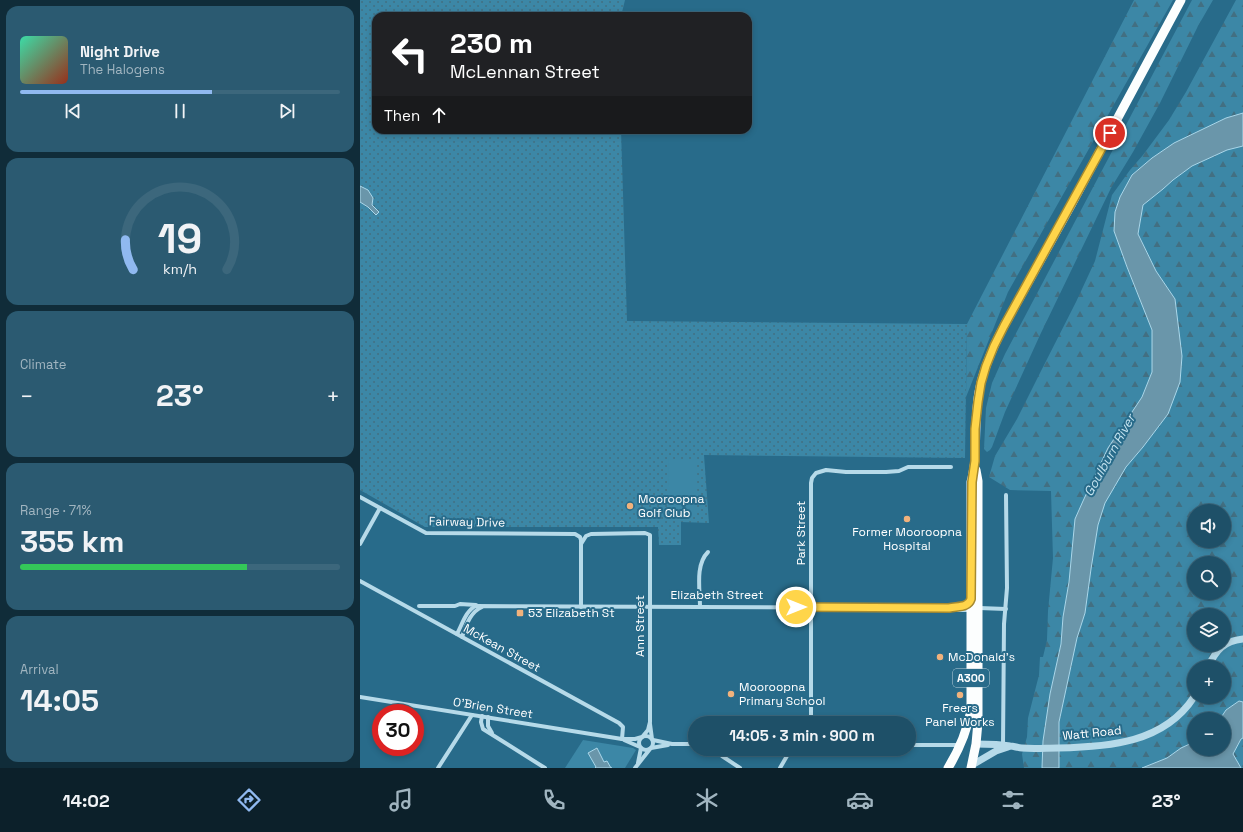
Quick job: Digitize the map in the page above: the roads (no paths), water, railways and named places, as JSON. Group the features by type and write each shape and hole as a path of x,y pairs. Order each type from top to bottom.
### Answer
{"highway":[{"name":"A300","path":"972,766 978,722 975,609 971,599 972,482 975,461 976,417 979,392 986,366 1004,326 1071,206 1182,0"},
{"name":"A300","path":"948,768 968,725 971,710 978,480 975,461"},
{"path":"960,745 976,744"}],"street":[{"name":"Park Street","path":"811,716 812,480 816,473 824,471 886,472 899,471 907,467 951,467"},
{"path":"1003,745 1004,646 1007,582 1006,495"},
{"name":"Fairway Drive","path":"360,497 426,533 572,533 578,535 581,541"},
{"path":"360,544 380,508"},
{"name":"Ann Street","path":"581,541 586,536 593,534 650,534 650,718 653,739"},
{"path":"581,541 581,607"},
{"path":"700,607 701,562 708,552"},
{"name":"McKean Street","path":"360,581 620,724 623,728 622,739"},
{"name":"Elizabeth Street","path":"457,634 472,608 476,606 949,608 967,605 970,603 971,599"},
{"name":"Elizabeth Street","path":"419,606 455,606 460,604 485,606"},
{"path":"462,637 472,615 478,609 485,606"},
{"name":"Elizabeth Street","path":"949,608 957,610 1006,609"},
{"path":"1212,660 1220,648 1229,642 1243,639"},
{"name":"O'Brien Street","path":"360,697 622,739 635,739 643,736"},
{"name":"Watt Road","path":"976,744 1003,745 1024,748 1087,747 1132,740 1165,727 1180,715 1189,704"},
{"path":"438,768 472,715"},
{"path":"482,716 481,722 483,728 546,768"},
{"path":"488,717 487,724 493,734"},
{"name":"Ann Street","path":"643,736 648,728 650,718"},
{"path":"636,767 641,747 639,742 643,736 648,736 653,739 672,744"},
{"name":"O'Brien Street","path":"622,739 641,747"},
{"path":"636,767 654,744 653,739"},
{"path":"641,747 646,750 672,744 688,744"},
{"path":"916,745 960,745"},
{"path":"972,766 996,751 1012,746"},
{"path":"722,756 740,768"},
{"path":"780,768 787,756"}],"water":[{"name":"Goulburn River","path":"1243,113 1243,146 1227,150 1192,166 1143,205 1138,234 1156,271 1175,299 1182,356 1180,382 1168,414 1126,467 1105,503 1098,525 1085,613 1077,638 1059,722 1059,768 1042,768 1043,741 1050,694 1061,644 1075,519 1108,448 1142,397 1152,372 1152,330 1114,231 1115,212 1120,197 1132,175 1152,158 1174,143 1226,118"},
{"path":"360,186 368,190 373,198 372,205 379,212 376,215 360,202"},
{"path":"1239,701 1243,702 1243,738 1233,754 1241,768 1142,768 1167,758 1187,745 1187,756 1231,756 1231,712 1225,712"},
{"path":"597,748 604,762 607,761 611,768 595,768 596,767 588,753"}],"place":[{"name":"Mooroopna Golf Club","path":"630,506"},
{"name":"Former Mooroopna Hospital","path":"907,519"},
{"name":"53 Elizabeth St","path":"520,613"},
{"name":"McDonald's","path":"940,657"},
{"name":"Mooroopna Primary School","path":"731,694"},
{"name":"Freers Panel Works","path":"960,695"}]}
